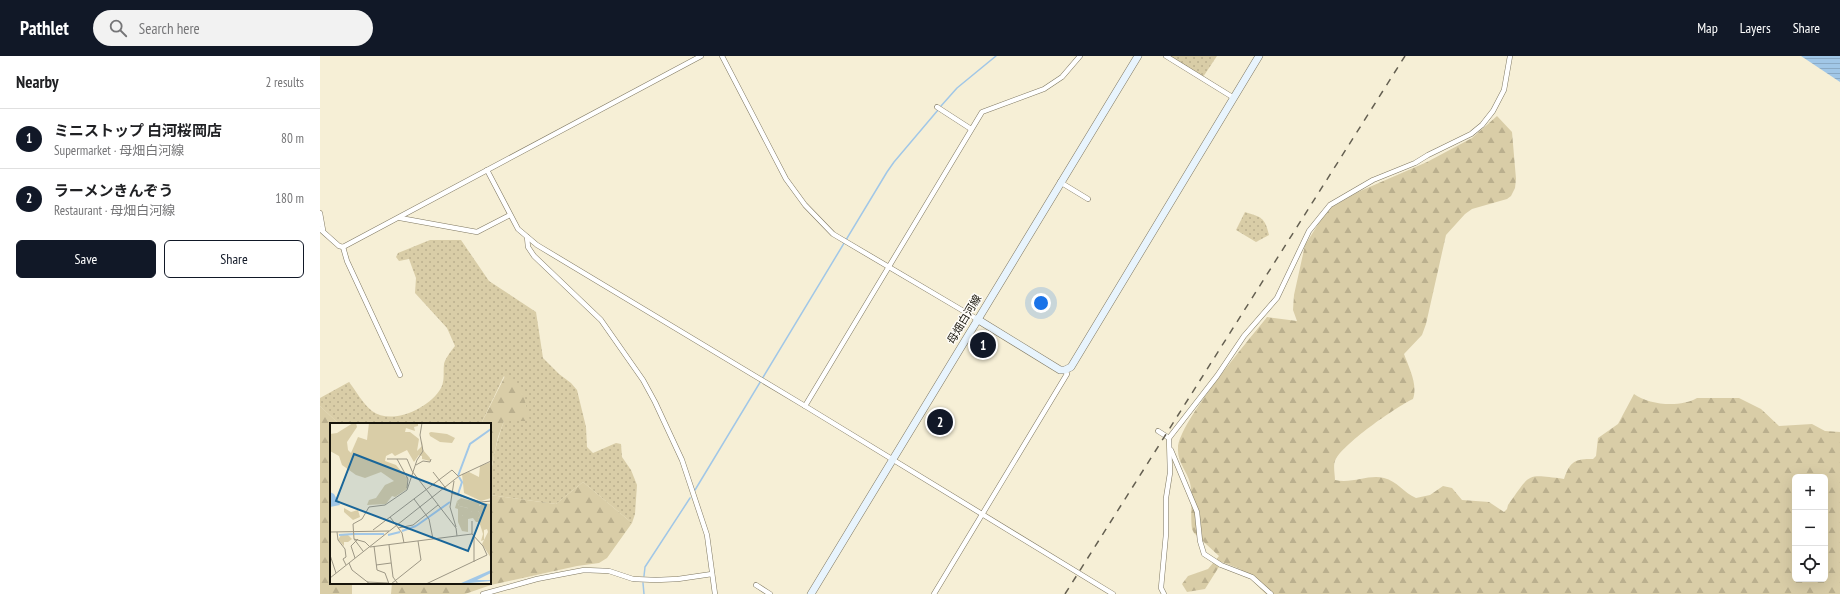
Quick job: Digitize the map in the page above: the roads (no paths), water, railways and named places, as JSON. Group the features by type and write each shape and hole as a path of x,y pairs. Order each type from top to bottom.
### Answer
{"main road":[{"name":"母畑白河線","path":"811,594 1060,182 1138,56"},
{"path":"977,320 1060,370 1065,370 1071,367 1259,56"}],"street":[{"path":"343,247 400,218 701,56"},
{"path":"722,56 794,191 805,205 833,234 977,320"},
{"path":"805,406 984,110 1044,89 1062,77 1080,56"},
{"path":"1166,56 1234,98"},
{"path":"1164,594 1161,588 1166,534 1166,498 1170,473 1169,438 1217,376 1244,336 1277,298 1309,231 1330,205 1373,180 1415,163 1471,134 1482,125 1493,111 1504,90 1510,56"},
{"path":"937,107 972,129"},
{"path":"487,170 518,229 527,238 1113,594"},
{"path":"1060,182 1088,199"},
{"path":"320,213 321,229 339,246 343,247"},
{"path":"400,218 478,232 510,215"},
{"path":"527,238 528,247 534,256 601,320 632,363 655,402 682,460 707,535 715,594"},
{"path":"343,247 347,261 400,375"},
{"path":"934,594 1067,374 1065,370"},
{"path":"1158,431 1169,438"},
{"path":"1170,448 1197,512 1200,541 1204,554 1221,565 1252,577 1271,594"},
{"path":"483,594 537,579 584,570 608,571 633,579 656,580 678,579 712,574"},
{"path":"756,585 770,594"}],"water":[{"path":"1801,56 1840,56 1840,82"}],"waterway":[{"path":"941,106 957,88 996,56"},
{"path":"695,490 887,172 938,110"},
{"path":"644,576 645,567 690,498"},
{"path":"643,583 644,594"}],"railway":[{"path":"1065,594 1405,56"}],"place":[{"name":"ミニストップ 白河桜岡店","path":"983,345"},
{"name":"ラーメンきんぞう","path":"940,422"}]}
